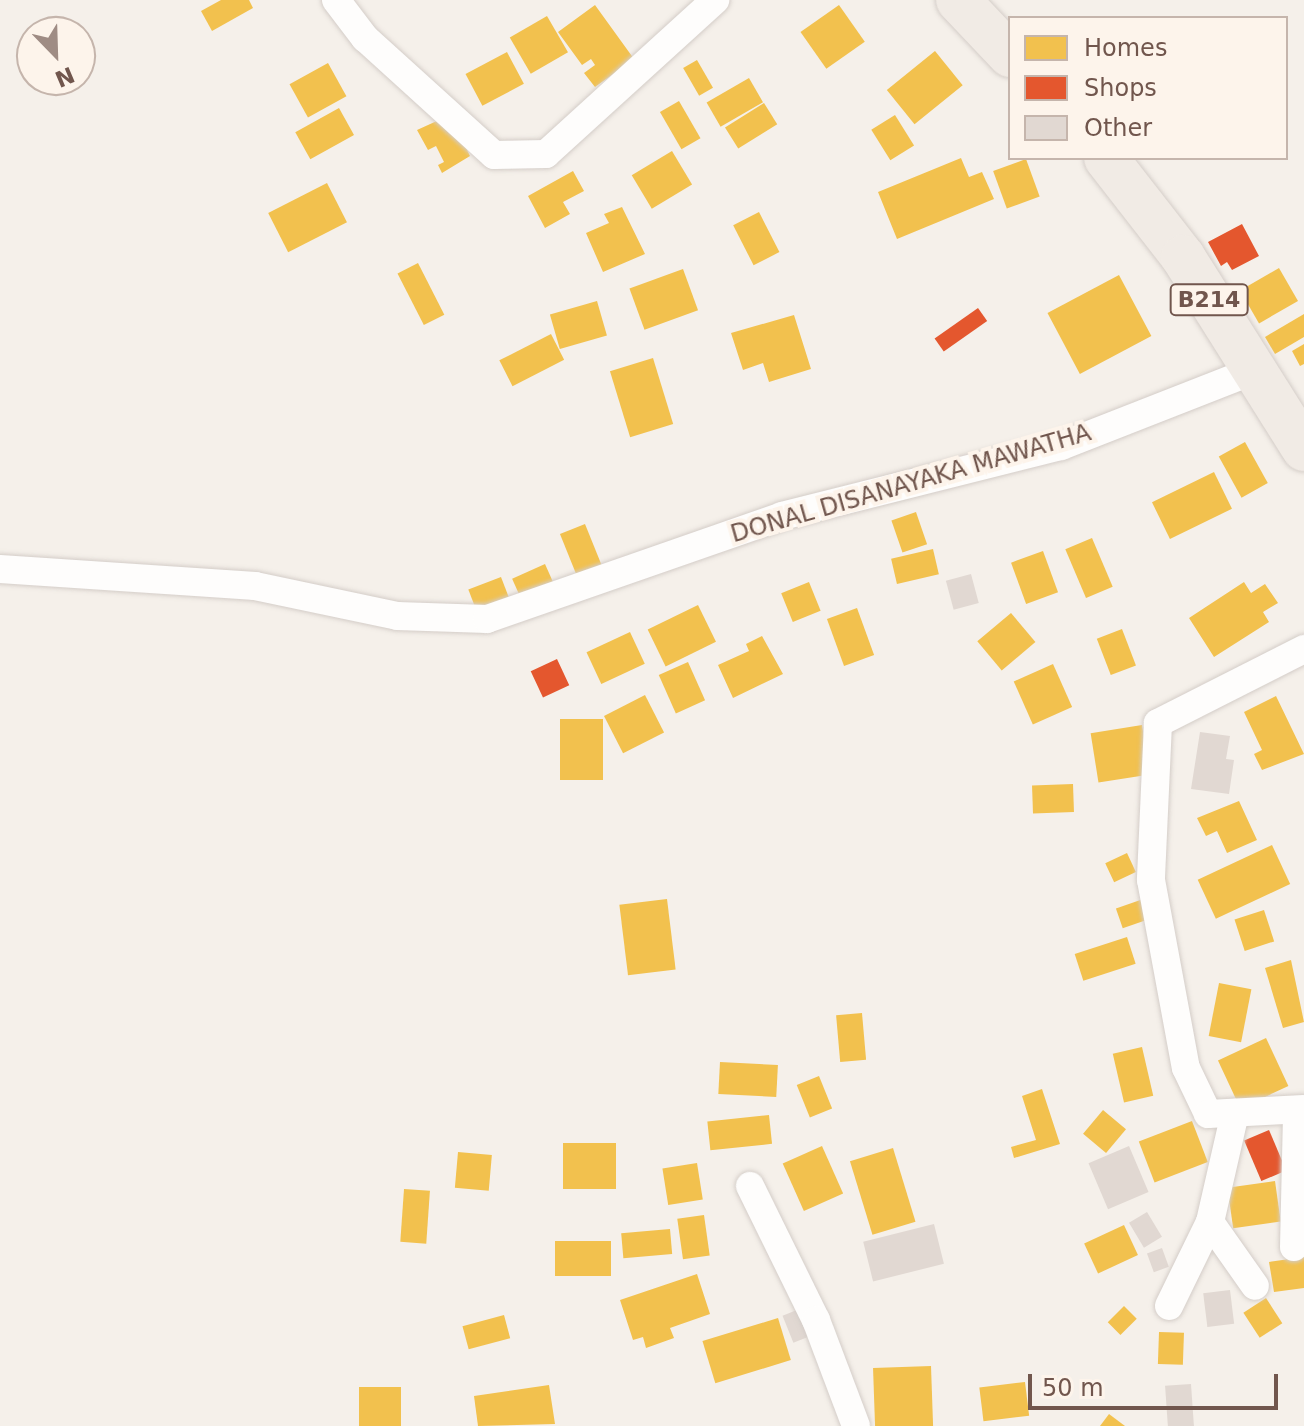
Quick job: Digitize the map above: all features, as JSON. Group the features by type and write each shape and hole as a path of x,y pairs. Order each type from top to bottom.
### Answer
{"main road":[{"path":"958,0 1008,53"},
{"name":"B214","path":"1108,160 1183,257 1252,371 1304,449"}],"street":[{"path":"336,0 365,38 494,155 546,154 715,0"},
{"name":"DONAL DISANAYAKA MAWATHA","path":"0,569 255,586 397,616 487,619 782,516 1061,446 1252,371"},
{"path":"1294,1247 1301,1110 1208,1114 1186,1068 1151,880 1158,723 1304,649"},
{"path":"1169,1306 1210,1222 1235,1113"},
{"path":"750,1186 816,1320 856,1426"},
{"path":"1210,1222 1255,1286"}],"building: Homes":[{"path":"221,0 249,0 253,8 212,31 201,11"},
{"path":"595,5 634,59 595,87 584,73 595,65 591,59 582,65 558,32"},
{"path":"839,5 865,42 826,69 800,32"},
{"path":"547,16 568,52 531,74 510,38"},
{"path":"935,51 963,85 915,124 887,90"},
{"path":"507,52 524,84 482,106 466,74"},
{"path":"697,60 713,88 699,96 683,68"},
{"path":"328,63 346,96 308,118 290,84"},
{"path":"749,78 763,102 721,127 707,102"},
{"path":"679,101 700,138 681,149 660,112"},
{"path":"764,103 777,124 738,149 725,127"},
{"path":"339,108 354,135 310,159 295,132"},
{"path":"450,115 470,156 442,173 438,165 444,162 436,146 428,150 417,130"},
{"path":"895,115 914,146 890,160 871,130"},
{"path":"672,151 692,184 652,209 632,175"},
{"path":"961,158 969,177 982,172 994,199 897,239 878,192"},
{"path":"1026,160 1040,197 1007,209 993,171"},
{"path":"573,171 584,191 563,202 570,214 545,228 528,196"},
{"path":"327,183 347,222 288,252 268,213"},
{"path":"622,207 645,254 603,272 586,233 609,223 604,214"},
{"path":"759,212 779,252 754,265 733,225"},
{"path":"418,263 444,315 424,325 398,273"},
{"path":"1279,268 1298,301 1259,323 1240,290"},
{"path":"683,269 698,310 644,330 629,288"},
{"path":"1119,275 1151,336 1080,374 1047,313"},
{"path":"597,301 607,336 560,349 550,315"},
{"path":"1304,314 1304,337 1275,354 1265,337"},
{"path":"794,315 811,369 769,382 763,363 743,370 731,333"},
{"path":"551,334 564,360 512,386 499,360"},
{"path":"1304,344 1304,364 1300,366 1292,351"},
{"path":"653,358 673,424 630,437 610,371"},
{"path":"1245,442 1268,483 1242,498 1219,457"},
{"path":"1214,472 1232,509 1170,539 1152,502"},
{"path":"916,512 927,544 902,553 891,520"},
{"path":"585,524 603,569 578,579 560,534"},
{"path":"1092,538 1113,587 1086,598 1065,549"},
{"path":"933,549 939,574 897,584 891,559"},
{"path":"1043,551 1058,592 1026,604 1011,563"},
{"path":"545,564 555,586 522,601 512,579"},
{"path":"501,577 509,598 476,610 468,590"},
{"path":"809,582 821,611 793,622 781,593"},
{"path":"1244,582 1251,593 1265,584 1278,603 1263,612 1269,622 1214,657 1189,618"},
{"path":"698,605 716,642 666,666 648,630"},
{"path":"857,608 874,655 844,666 827,619"},
{"path":"1011,613 1035,642 1002,670 977,641"},
{"path":"1122,629 1136,665 1111,675 1097,639"},
{"path":"630,632 645,664 601,684 586,652"},
{"path":"762,636 783,674 733,698 718,665 749,651 746,644"},
{"path":"688,662 705,700 676,713 659,675"},
{"path":"1053,664 1072,707 1033,724 1014,681"},
{"path":"645,695 664,732 623,753 604,716"},
{"path":"1276,696 1304,754 1262,770 1254,754 1262,750 1244,712"},
{"path":"560,719 603,719 603,780 560,780"},
{"path":"1142,725 1150,774 1098,783 1091,733"},
{"path":"1073,784 1074,812 1033,813 1032,785"},
{"path":"1239,801 1257,840 1227,853 1217,831 1206,836 1197,818"},
{"path":"1272,845 1290,884 1216,919 1198,880"},
{"path":"1127,853 1136,872 1114,882 1105,863"},
{"path":"1149,897 1156,917 1123,928 1116,908"},
{"path":"667,899 676,969 628,975 619,905"},
{"path":"1264,910 1274,941 1245,951 1235,920"},
{"path":"1127,937 1136,964 1083,981 1075,954"},
{"path":"1291,960 1304,1022 1283,1028 1265,968"},
{"path":"1219,983 1251,989 1241,1042 1209,1036"},
{"path":"862,1013 866,1060 840,1062 836,1015"},
{"path":"1266,1038 1288,1086 1240,1108 1218,1060"},
{"path":"1142,1047 1153,1096 1124,1102 1113,1054"},
{"path":"720,1062 778,1065 776,1097 718,1094"},
{"path":"819,1076 832,1108 810,1117 797,1085"},
{"path":"1042,1089 1060,1144 1014,1158 1011,1147 1036,1140 1022,1096"},
{"path":"1103,1110 1126,1129 1106,1153 1083,1134"},
{"path":"769,1115 772,1144 710,1150 707,1121"},
{"path":"1192,1121 1208,1162 1155,1183 1139,1141"},
{"path":"563,1143 616,1143 616,1189 563,1189"},
{"path":"822,1146 843,1194 804,1211 783,1163"},
{"path":"893,1148 916,1222 872,1235 850,1161"},
{"path":"458,1152 492,1155 489,1191 455,1188"},
{"path":"697,1163 703,1200 668,1205 662,1168"},
{"path":"1275,1181 1281,1222 1233,1228 1227,1188"},
{"path":"404,1189 430,1191 426,1244 400,1242"},
{"path":"704,1215 710,1256 683,1259 677,1219"},
{"path":"1124,1225 1138,1255 1098,1274 1084,1244"},
{"path":"670,1229 672,1254 623,1258 621,1233"},
{"path":"555,1241 611,1241 611,1276 555,1276"},
{"path":"1304,1257 1304,1288 1274,1292 1269,1262"},
{"path":"697,1274 710,1314 670,1328 674,1338 646,1348 643,1337 633,1340 620,1300"},
{"path":"1266,1298 1282,1323 1260,1338 1243,1313"},
{"path":"1124,1306 1137,1319 1120,1335 1108,1322"},
{"path":"504,1315 510,1338 469,1349 462,1326"},
{"path":"778,1318 791,1360 715,1383 702,1341"},
{"path":"1159,1332 1184,1333 1183,1365 1158,1364"},
{"path":"931,1366 933,1426 875,1426 873,1368"},
{"path":"1025,1382 1029,1416 983,1421 979,1388"},
{"path":"549,1385 555,1424 478,1426 474,1396"},
{"path":"359,1387 401,1387 401,1426 359,1426"},
{"path":"1109,1414 1125,1426 1100,1426"}],"building: Shops":[{"path":"1242,224 1259,256 1232,270 1227,262 1221,266 1208,242"},
{"path":"978,308 987,321 944,352 935,338"},
{"path":"557,659 569,685 543,698 531,671"},
{"path":"1269,1130 1286,1171 1261,1181 1244,1141"}],"building: Other":[{"path":"971,574 979,603 954,610 946,581"},
{"path":"1200,732 1230,736 1226,759 1234,760 1229,794 1191,789"},
{"path":"1129,1146 1149,1192 1108,1209 1088,1163"},
{"path":"1147,1212 1162,1237 1144,1248 1129,1223"},
{"path":"934,1224 944,1264 873,1281 863,1242"},
{"path":"1162,1248 1169,1267 1154,1272 1147,1253"},
{"path":"1230,1290 1234,1324 1207,1327 1203,1293"},
{"path":"802,1308 813,1335 793,1343 783,1316"},
{"path":"1191,1384 1194,1426 1168,1426 1165,1386"}]}
